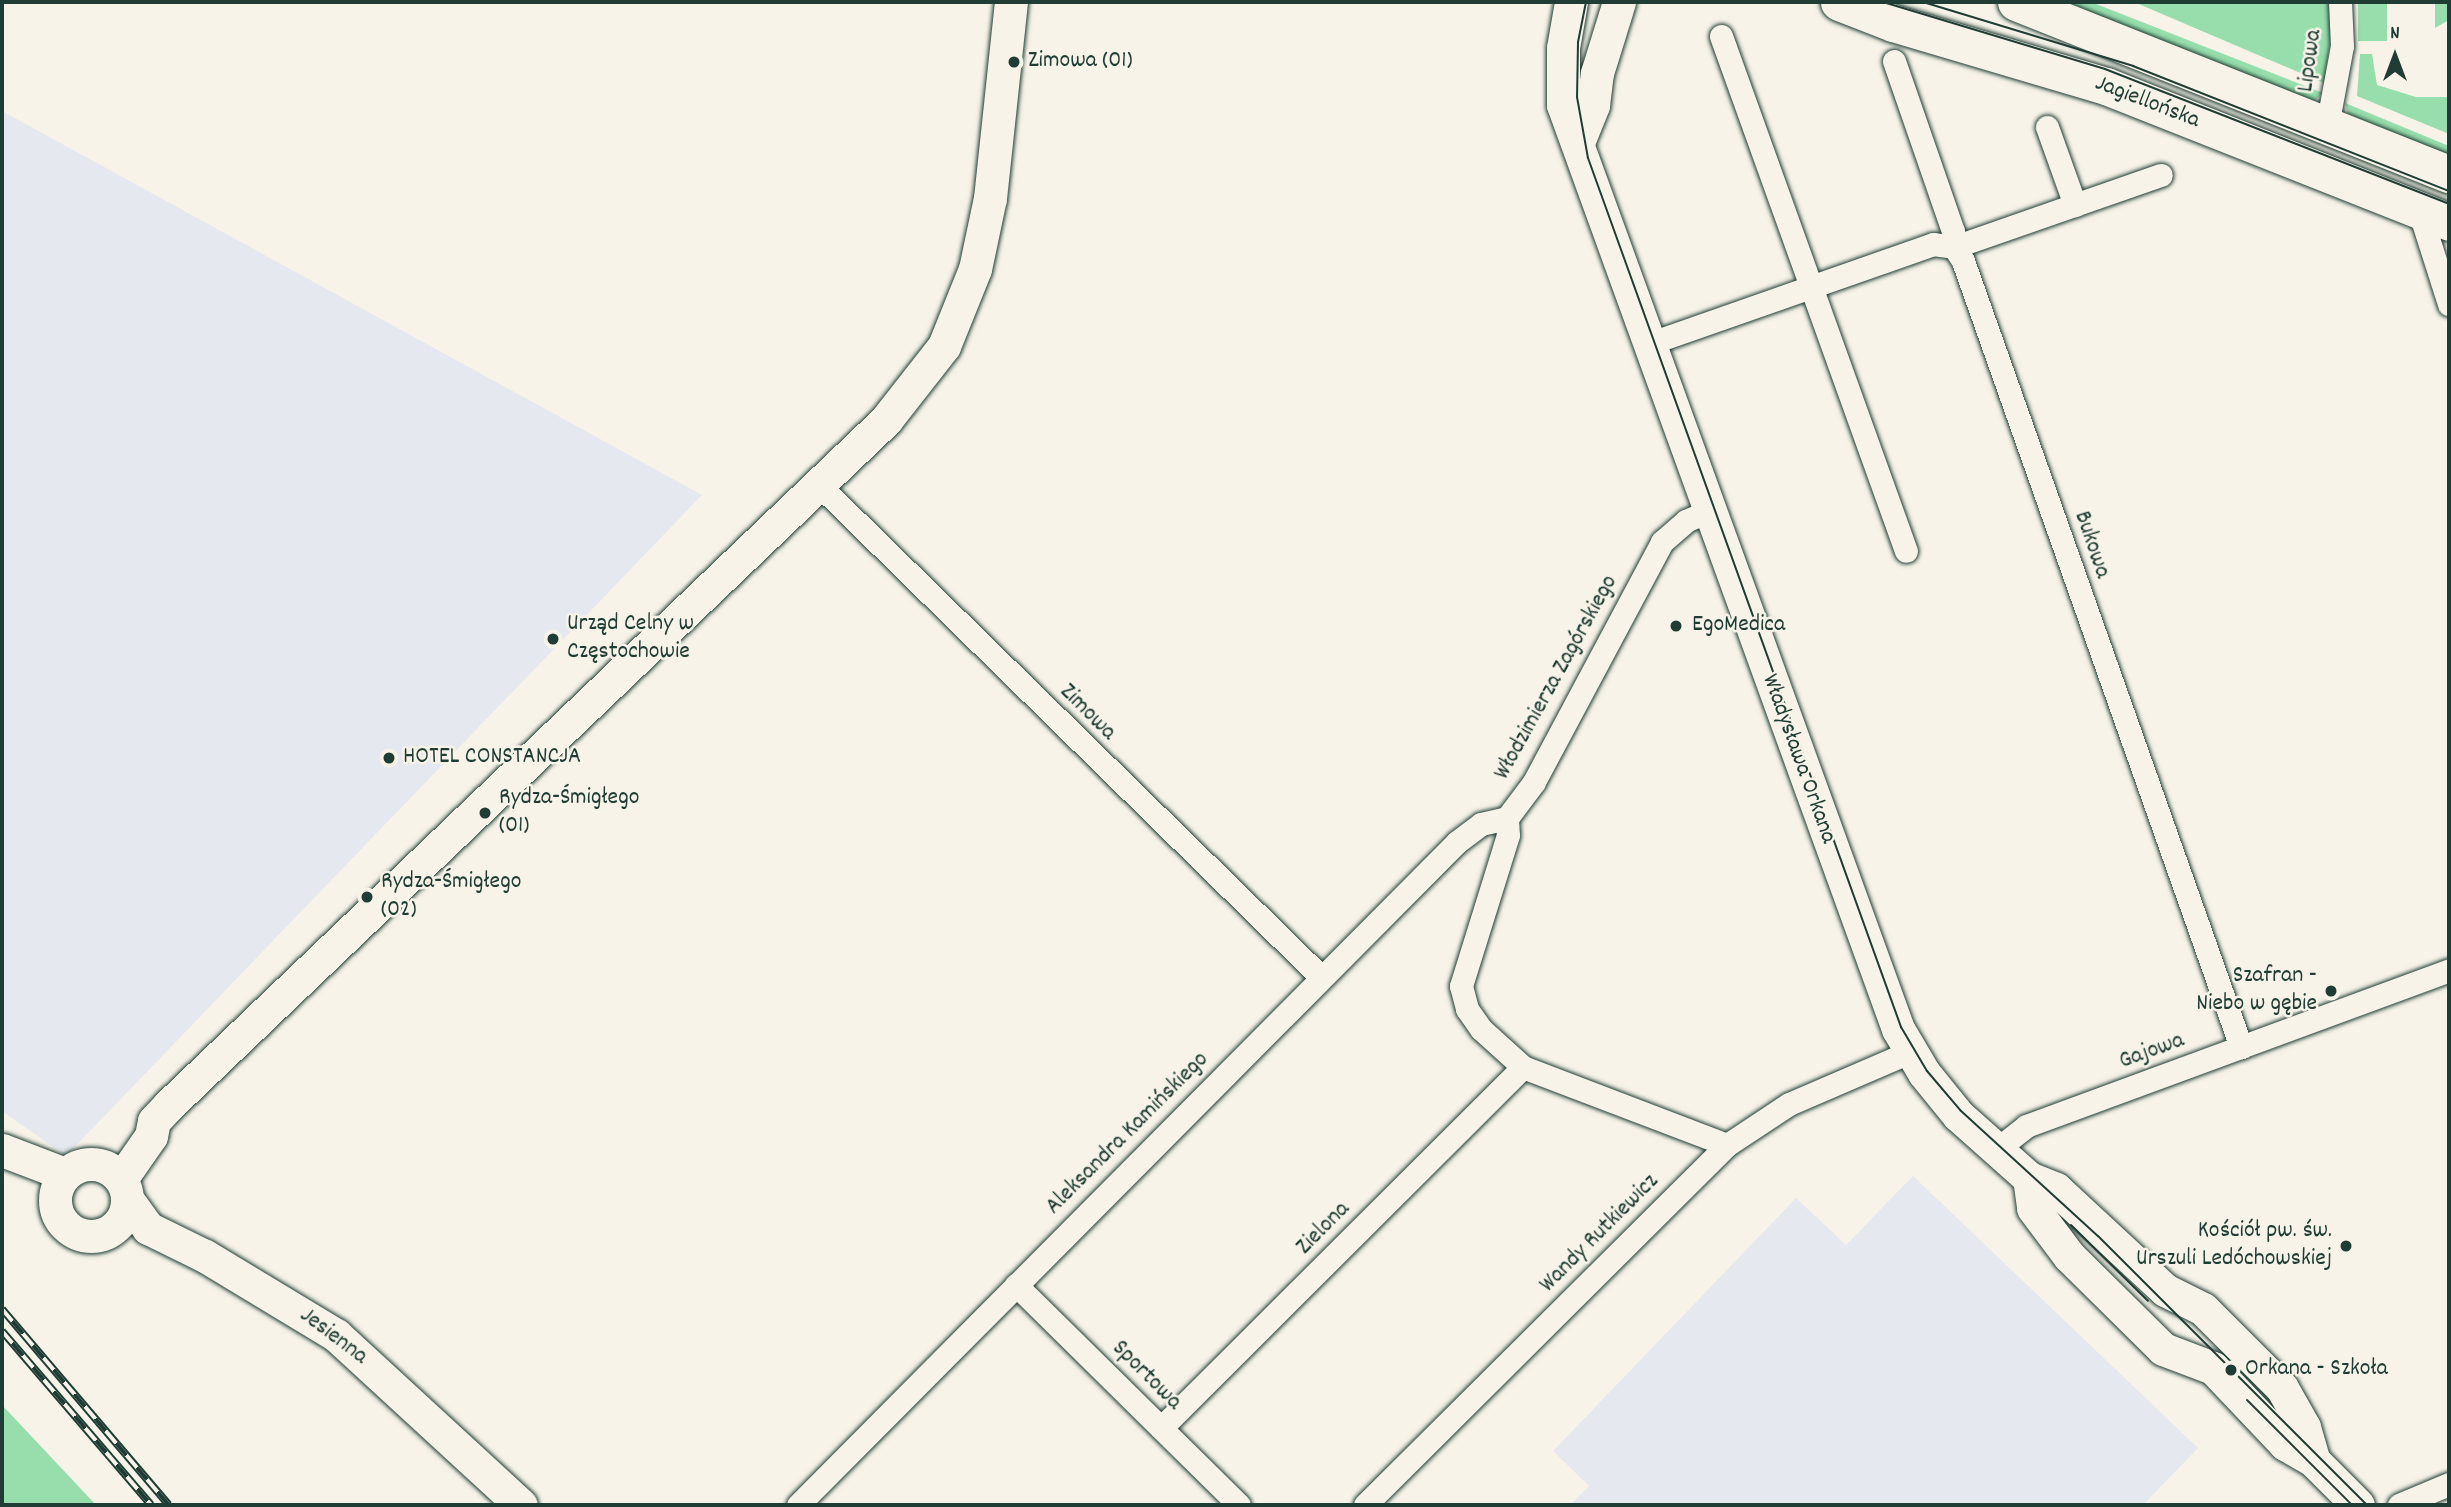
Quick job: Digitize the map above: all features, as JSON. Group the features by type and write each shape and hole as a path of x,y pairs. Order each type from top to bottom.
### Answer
{"main road":[{"name":"Jagiellońska","path":"1839,2 1893,23 2106,86 2434,216"},
{"name":"Jagiellońska","path":"2016,2 2449,174"}],"street":[{"path":"241,1280 199,1273 133,1241 96,1235 66,1226 93,1184 151,1136 154,1121 819,485 886,419 936,356 964,301 980,248 994,176 1011,2"},
{"name":"Władysława Orkana","path":"1571,2 1562,76 1563,105 1579,140 1648,344 1886,1002 1910,1052 1939,1094 2029,1178 2056,1189 2165,1290 2203,1309 2282,1388 2304,1427 2315,1461"},
{"path":"1579,140 1593,105 1597,72 1619,2"},
{"name":"Lipowa","path":"2327,126 2342,46 2340,2"},
{"path":"1721,36 1906,551"},
{"name":"Bukowa","path":"1894,61 1954,231 1954,247 1963,261 2241,1047"},
{"path":"2047,127 2074,205"},
{"path":"1648,344 1933,244 1954,247 2161,175"},
{"path":"2434,216 2449,300"},
{"name":"Zimowa","path":"819,485 1321,977"},
{"name":"Włodzimierza Zagórskiego","path":"1709,511 1686,521 1662,542 1534,782 1507,818 1508,835 1461,986 1467,1009 1481,1028 1523,1067 1727,1145"},
{"name":"Aleksandra Kamińskiego","path":"798,1505 1457,842 1481,824 1507,818"},
{"name":"Gajowa","path":"1997,1149 2026,1126 2449,970"},
{"name":"Wandy Rutkiewicz","path":"1365,1505 1727,1145 1789,1104 1910,1052"},
{"name":"Zielona","path":"1161,1428 1523,1067"},
{"path":"2,1150 93,1184 115,1227 96,1235"},
{"name":"Jesienna","path":"2,1163 93,1184 148,1228 336,1335 521,1505"},
{"name":"Władysława Orkana","path":"2029,1178 2033,1208 2069,1256 2163,1349 2213,1368 2285,1444 2315,1461 2358,1505"},
{"name":"Sportowa","path":"1016,1285 1239,1505"},
{"path":"2399,1505 2449,1484"}],"shaded area":[{"path":"2,111 702,495 66,1156 2,1111"},
{"path":"1913,1176 2198,1448 2143,1505 1570,1505 1589,1486 1553,1451 1796,1198 1846,1245"}],"green space":[{"path":"2045,2 2091,2 2323,93 2312,103"},
{"path":"2134,2 2329,2 2332,29 2324,83"},
{"path":"2358,2 2387,2 2387,41 2358,41"},
{"path":"2435,2 2449,2 2449,20 2435,28"},
{"path":"2360,54 2372,54 2377,85 2416,97 2449,97 2449,134 2357,96"},
{"path":"2345,103 2449,146 2449,161 2348,115"},
{"path":"2,1405 96,1505 2,1505"}],"tram line":[{"path":"1586,2 1578,42 1577,97 1588,158 1901,1027 1927,1071 1961,1111 2098,1236 2367,1505"},
{"path":"1883,2 2105,69 2449,204"},
{"path":"1923,2 2133,66 2449,191"},
{"path":"2071,1225 2148,1301"},
{"path":"2247,1400 2352,1505"}],"railway":[{"path":"2,1309 169,1505"},
{"path":"2,1331 151,1505"}],"place":[{"name":"Zimowa (01)","path":"1014,62"},
{"name":"EgoMedica","path":"1676,626"},
{"name":"Urząd Celny w Częstochowie","path":"553,639"},
{"name":"HOTEL CONSTANCJA","path":"389,758"},
{"name":"Rydza-Śmigłego (01)","path":"485,813"},
{"name":"Rydza-Śmigłego (02)","path":"367,897"},
{"name":"Szafran - Niebo w gębie","path":"2331,991"},
{"name":"Kościół pw. św. Urszuli Ledóchowskiej","path":"2346,1246"},
{"name":"Orkana - Szkoła","path":"2231,1370"}]}
